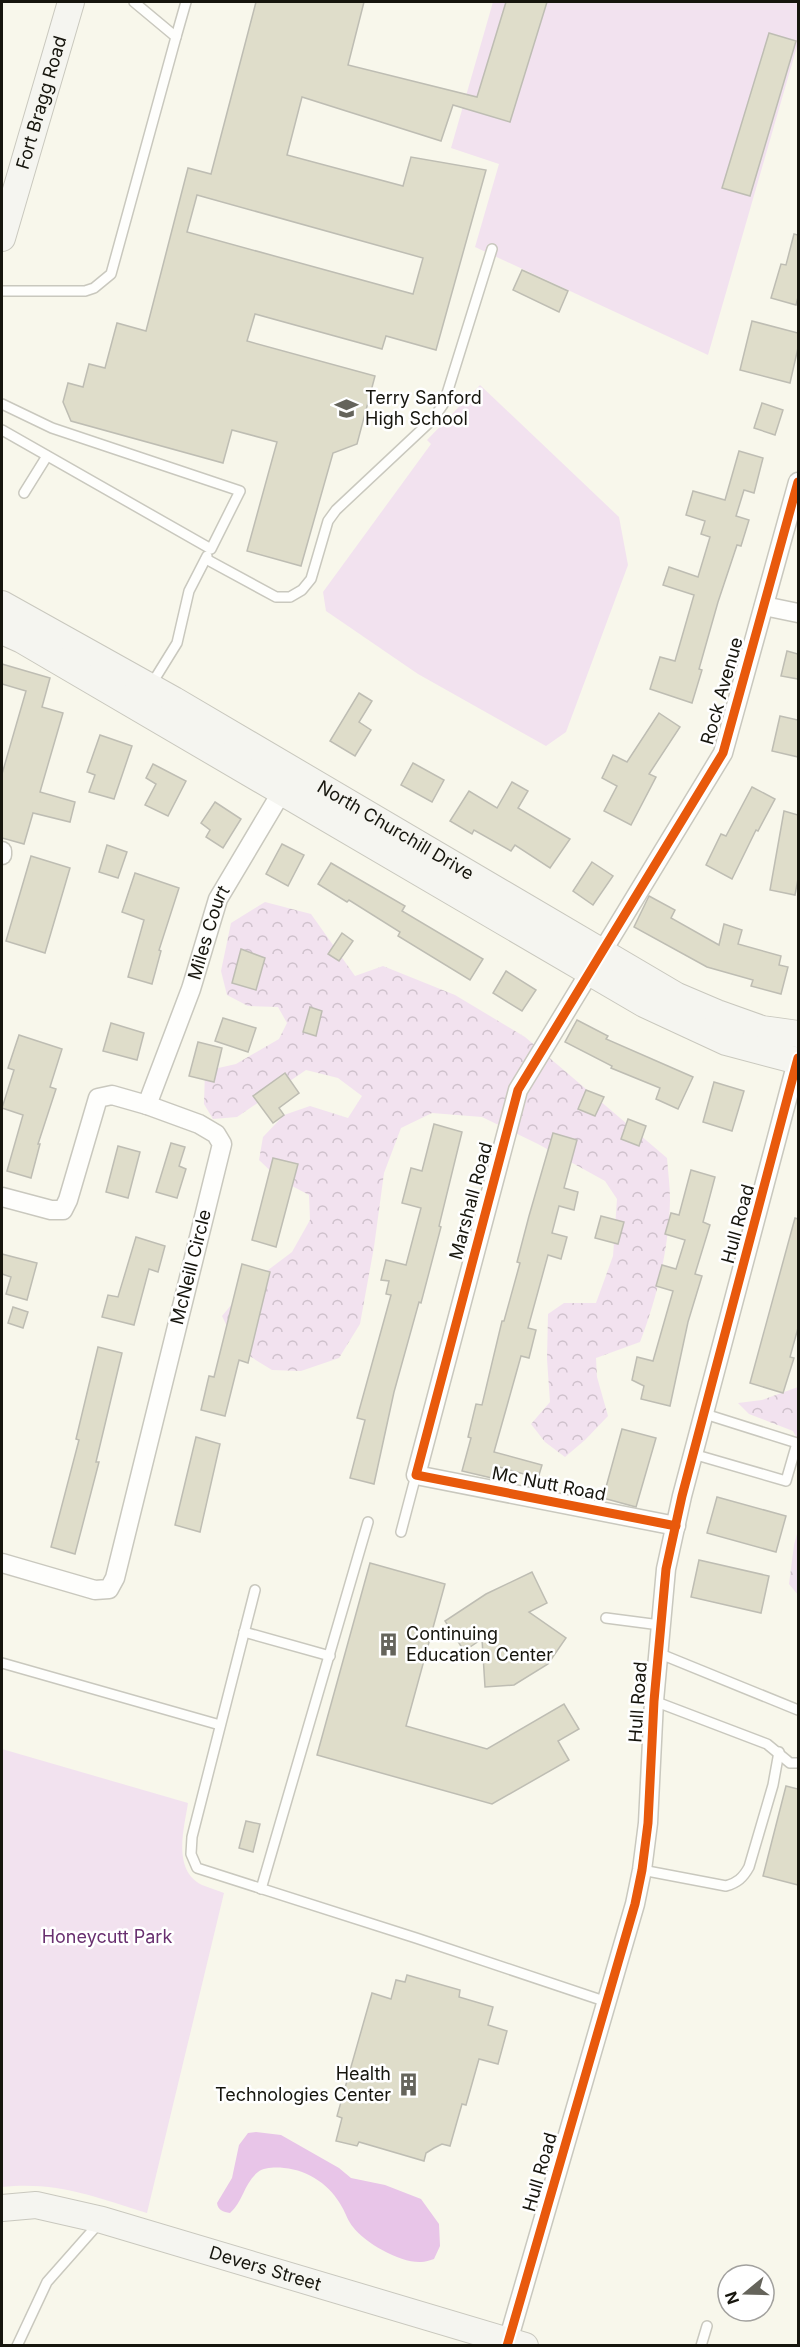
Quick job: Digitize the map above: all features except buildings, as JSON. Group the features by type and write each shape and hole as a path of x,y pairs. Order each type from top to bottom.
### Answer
{"street":[{"name":"Fort Bragg Road","path":"2,238 71,2"},
{"name":"Rock Avenue","path":"595,962 723,753 798,482"},
{"name":"North Churchill Drive","path":"2,604 150,687 288,782"},
{"path":"764,606 798,613"},
{"name":"North Churchill Drive","path":"2,631 288,782 595,962 717,1013 762,1029 798,1034"},
{"name":"Miles Court","path":"147,1105 191,989 219,899 288,782"},
{"name":"North Churchill Drive","path":"595,962 644,1004 683,1024 726,1042 798,1060"},
{"name":"Marshall Road","path":"416,1475 518,1090 595,962"},
{"name":"Hull Road","path":"514,2344 635,1904 648,1824 654,1701 666,1569 693,1454 798,1060"},
{"name":"McNeill Circle","path":"2,1197 51,1210 63,1210 98,1098 112,1095 199,1124 216,1134 222,1144 116,1578 109,1589 95,1590 2,1563"},
{"name":"Mc Nutt Road","path":"416,1475 676,1526"},
{"name":"Devers Street","path":"2,2208 36,2205 102,2220 480,2331 514,2344"}],"lane":[{"path":"134,2 176,37"},
{"path":"2,291 85,291 94,288 111,274 186,2"},
{"path":"206,559 276,597 290,597 302,590 311,579 328,521 336,510 433,419 444,403 492,249"},
{"path":"2,404 52,428 240,491 189,591 177,643 150,687"},
{"path":"2,430 211,549"},
{"path":"24,493 47,456"},
{"path":"693,1454 786,1481 797,1443 705,1414"},
{"path":"401,1532 416,1475"},
{"path":"261,1889 368,1522"},
{"path":"255,1590 192,1837 190,1854 197,1868 607,2002"},
{"path":"606,1618 660,1625"},
{"path":"244,1632 330,1656"},
{"path":"658,1653 798,1710"},
{"path":"2,1663 220,1725"},
{"path":"654,1701 767,1744 790,1763 798,1764"},
{"path":"642,1870 726,1886 736,1883 750,1867 779,1752"},
{"path":"17,2346 48,2282 102,2220"},
{"path":"701,2346 707,2326"}],"green space":[{"path":"493,2 798,2 798,43 708,355 475,247 499,164 451,148"},
{"path":"480,385 619,517 628,565 566,732 546,746 418,674 326,611 323,592 431,444 427,440"},
{"path":"265,902 311,914 355,976 383,966 455,995 525,1037 667,1158 670,1200 667,1236 657,1290 646,1325 640,1342 596,1358 597,1377 608,1416 565,1457 545,1442 531,1424 550,1402 547,1359 548,1314 564,1303 596,1303 613,1256 617,1199 605,1181 538,1144 482,1117 432,1113 401,1128 384,1173 360,1324 339,1358 301,1371 272,1370 238,1349 222,1316 247,1286 292,1252 310,1220 309,1195 279,1179 259,1160 263,1137 284,1115 310,1106 348,1118 362,1096 338,1078 306,1070 237,1117 213,1119 204,1104 205,1071 236,1064 279,1039 287,1023 278,1007 248,1006 227,995 221,971 231,923"},
{"path":"798,1387 798,1440 793,1431 749,1414 738,1403 762,1400"},
{"path":"798,1530 798,1595 789,1584"},
{"name":"Honeycutt Park","path":"2,1749 188,1803 182,1848 187,1870 202,1885 224,1893 147,2213 58,2188 2,2187"}],"shaded area":[{"path":"248,2133 281,2135 339,2168 351,2178 385,2185 421,2199 439,2224 440,2246 434,2259 423,2262 403,2259 374,2245 353,2227 332,2192 318,2180 293,2169 267,2168 261,2170 253,2176 238,2204 230,2213 221,2210 217,2203 232,2178 239,2145"}],"cycle path":[{"path":"676,1526 416,1475 518,1090 723,753 798,482"},
{"path":"507,2346 635,1904 648,1823 654,1701 666,1569 682,1496 798,1058"}],"place":[{"name":"Terry Sanford High School","path":"347,408"},
{"name":"Continuing Education Center","path":"388,1644"},
{"name":"Health Technologies Center","path":"409,2084"}]}
